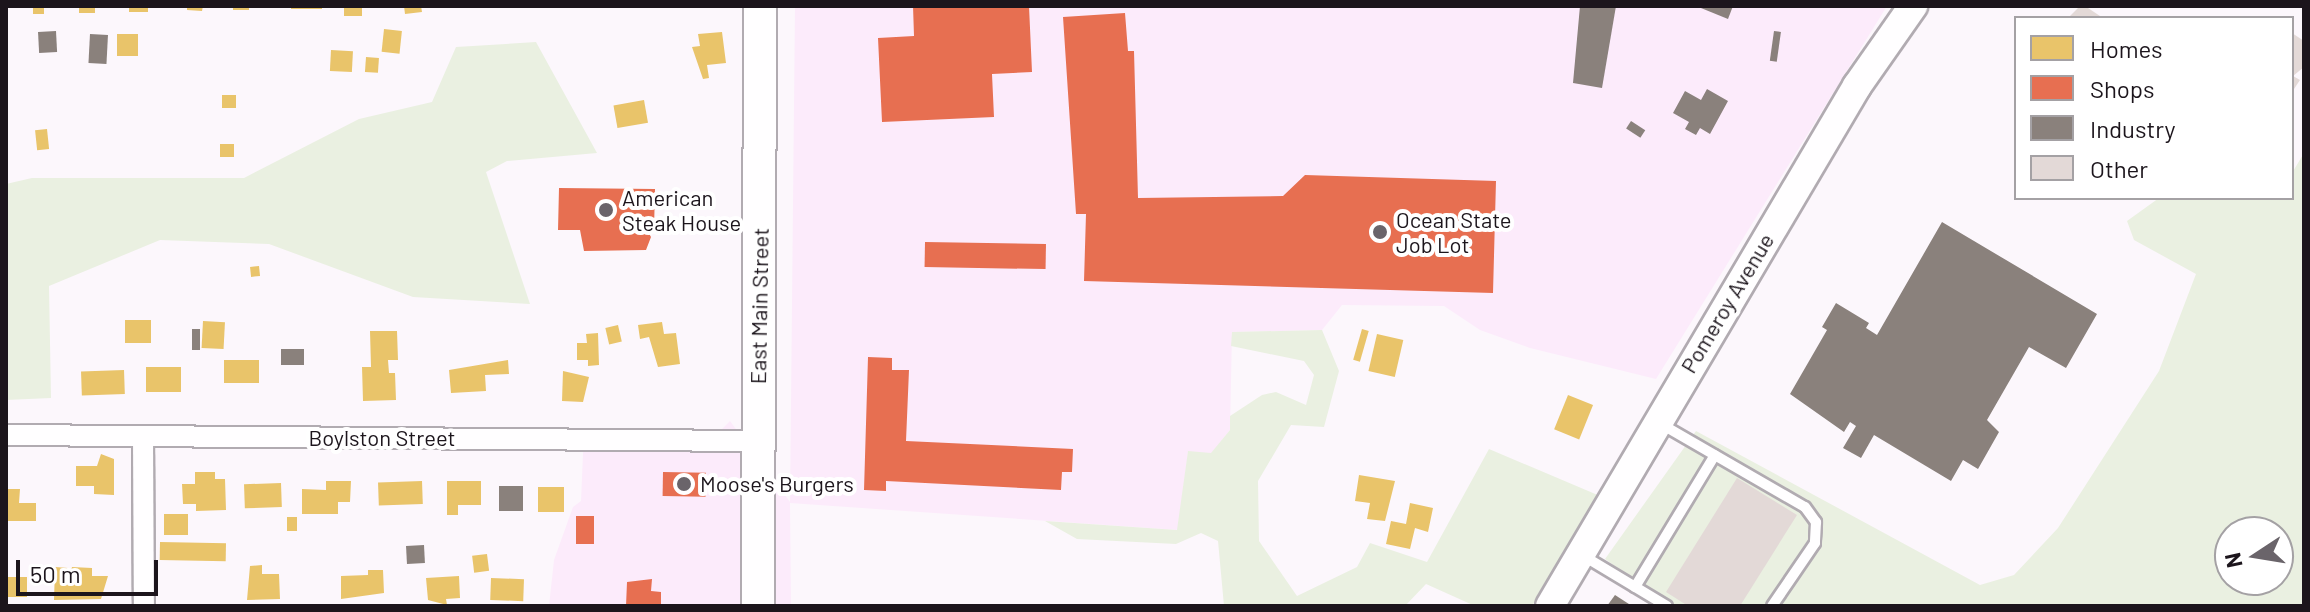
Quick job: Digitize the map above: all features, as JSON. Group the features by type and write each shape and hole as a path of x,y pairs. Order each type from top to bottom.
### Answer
{"main road":[{"name":"East Main Street","path":"758,606 760,6"},
{"name":"Pomeroy Avenue","path":"1550,606 1857,86 1913,6"}],"street":[{"name":"Boylston Street","path":"6,435 758,441"},
{"path":"143,436 144,606"}],"lane":[{"path":"1658,422 1805,507 1816,522 1815,543 1772,606"},
{"path":"1635,587 1715,455"},
{"path":"1580,554 1667,606"}],"shaded area":[{"path":"795,6 1887,6 1656,379 1530,348 1480,330 1444,306 1342,305 1322,330 1232,332 1230,430 1211,454 1188,452 1178,530 790,503 791,606 549,606 554,560 573,507 581,501 584,430 720,431 730,421 790,502"}],"green space":[{"path":"536,42 597,153 507,161 486,172 530,304 413,297 269,244 160,240 49,286 51,398 6,400 6,184 32,178 244,178 359,119 432,102 456,47"},
{"path":"2304,153 2304,606 1670,606 1605,559 1696,431 1980,585 2014,575 2058,528 2159,371 2196,274 2134,240 2127,221 2156,200 2294,200 2294,170"},
{"path":"1322,330 1339,371 1324,427 1291,425 1258,481 1259,541 1297,596 1357,567 1370,543 1427,562 1489,449 1600,496 1532,606 1475,606 1426,584 1405,606 1224,606 1218,541 1201,533 1176,544 1077,539 1045,521 1177,530 1188,451 1211,453 1230,430 1230,416 1262,395 1276,392 1306,405 1314,375 1304,361 1231,346 1232,332"}],"building: Homes":[{"path":"33,6 44,6 44,14 33,14"},
{"path":"79,6 95,6 95,13 79,13"},
{"path":"129,6 148,6 148,12 129,12"},
{"path":"187,6 203,6 202,11 187,10"},
{"path":"233,6 249,6 249,10 233,10"},
{"path":"291,6 322,6 322,9 291,9"},
{"path":"344,6 362,6 362,16 344,16"},
{"path":"404,6 421,6 422,12 405,14"},
{"path":"384,29 402,31 399,54 382,52"},
{"path":"722,32 726,63 707,65 709,78 703,79 692,47 700,46 698,34"},
{"path":"117,34 138,34 138,56 117,56"},
{"path":"331,50 353,51 352,72 330,71"},
{"path":"366,57 379,58 378,73 365,72"},
{"path":"222,95 236,95 236,108 222,108"},
{"path":"644,100 648,123 617,128 613,105"},
{"path":"47,129 49,149 37,150 35,130"},
{"path":"220,144 234,144 234,157 220,157"},
{"path":"259,266 260,276 251,277 250,267"},
{"path":"125,320 151,320 151,343 125,343"},
{"path":"203,321 225,322 224,349 202,348"},
{"path":"662,322 664,334 676,333 680,364 658,367 649,337 640,339 638,325"},
{"path":"618,325 622,342 609,344 605,328"},
{"path":"1362,329 1369,331 1360,362 1353,360"},
{"path":"370,331 397,331 398,360 388,360 389,373 395,373 396,400 363,401 362,367 371,367"},
{"path":"598,333 599,365 588,366 588,360 577,360 577,343 587,343 586,334"},
{"path":"1377,334 1403,340 1395,377 1368,371"},
{"path":"224,360 259,360 259,383 224,383"},
{"path":"508,360 509,374 485,375 486,391 451,393 449,370"},
{"path":"146,367 181,367 181,392 146,392"},
{"path":"124,370 125,394 82,395 81,372"},
{"path":"563,371 589,377 583,402 562,401"},
{"path":"1568,395 1593,405 1579,439 1554,429"},
{"path":"101,454 114,459 114,495 94,494 94,486 76,486 76,466 97,466"},
{"path":"195,472 215,472 215,479 225,479 226,510 196,511 196,504 183,504 182,484 195,484"},
{"path":"1359,475 1395,481 1385,521 1367,519 1370,503 1355,501"},
{"path":"326,481 351,481 350,502 338,502 338,514 302,514 302,489 326,490"},
{"path":"422,481 423,504 379,506 378,483"},
{"path":"447,481 481,481 481,505 458,505 458,515 447,515"},
{"path":"281,483 282,507 245,508 244,484"},
{"path":"538,487 564,487 564,512 538,512"},
{"path":"6,489 20,489 19,503 36,503 36,521 6,521"},
{"path":"1410,503 1433,508 1428,532 1415,528 1410,549 1386,544 1391,521 1406,524"},
{"path":"164,514 188,514 188,535 164,535"},
{"path":"287,517 297,517 297,531 287,531"},
{"path":"160,542 226,543 226,561 160,560"},
{"path":"487,554 489,571 474,573 472,556"},
{"path":"262,565 262,574 279,574 280,599 247,600 250,566"},
{"path":"55,567 68,568 68,582 72,567 92,568 92,576 108,576 101,599 54,600"},
{"path":"368,570 383,570 384,593 341,599 341,576 368,575"},
{"path":"459,576 460,598 446,599 447,605 428,600 426,578"},
{"path":"6,577 27,577 27,597 6,597"},
{"path":"491,578 524,579 523,601 490,600"}],"building: Shops":[{"path":"913,6 1029,6 1032,72 992,74 994,117 882,122 878,38 914,36"},
{"path":"1125,13 1128,51 1134,51 1138,198 1283,196 1305,175 1496,181 1493,293 1084,281 1086,214 1076,214 1063,17"},
{"name":"American Steak House","path":"559,188 655,189 654,230 647,230 651,237 646,250 584,251 580,230 558,230"},
{"path":"925,242 1046,244 1046,269 925,267"},
{"path":"868,357 892,358 892,370 909,370 906,441 1073,449 1072,472 1062,472 1061,490 886,481 886,491 864,490"},
{"name":"Moose's Burgers","path":"663,472 706,473 706,497 663,496"},
{"path":"576,516 594,516 594,544 576,544"},
{"path":"652,579 651,591 661,592 661,606 626,606 627,582"}],"building: Industry":[{"path":"1580,6 1616,6 1602,88 1573,83"},
{"path":"1696,6 1733,6 1728,19"},
{"path":"56,31 57,52 39,53 38,32"},
{"path":"1774,31 1781,32 1777,62 1770,61"},
{"path":"90,34 108,35 106,64 88,63"},
{"path":"1707,89 1728,101 1710,134 1700,128 1696,135 1685,129 1689,122 1673,113 1685,91 1701,100"},
{"path":"1631,121 1645,130 1640,138 1626,129"},
{"path":"1942,222 2097,314 2066,368 2029,347 1987,420 1999,432 1978,469 1963,460 1951,481 1874,435 1861,458 1843,448 1856,426 1850,422 1844,432 1790,394 1827,330 1822,327 1836,303 1869,323 1866,328 1877,335"},
{"path":"192,329 200,329 200,350 192,350"},
{"path":"281,349 304,349 304,365 281,365"},
{"path":"499,486 523,486 523,511 499,511"},
{"path":"424,545 425,563 407,564 406,546"},
{"path":"1615,595 1632,606 1607,606"}],"building: Other":[{"path":"2080,6 2085,6 2100,16 2070,16"},
{"path":"2294,34 2304,41 2304,67 2294,75"},
{"path":"1737,478 1797,515 1740,606 1688,606 1666,592"}],"place":[{"name":"American Steak House","path":"606,210"},
{"name":"Ocean State Job Lot","path":"1380,232"},
{"name":"Moose's Burgers","path":"684,484"}]}
